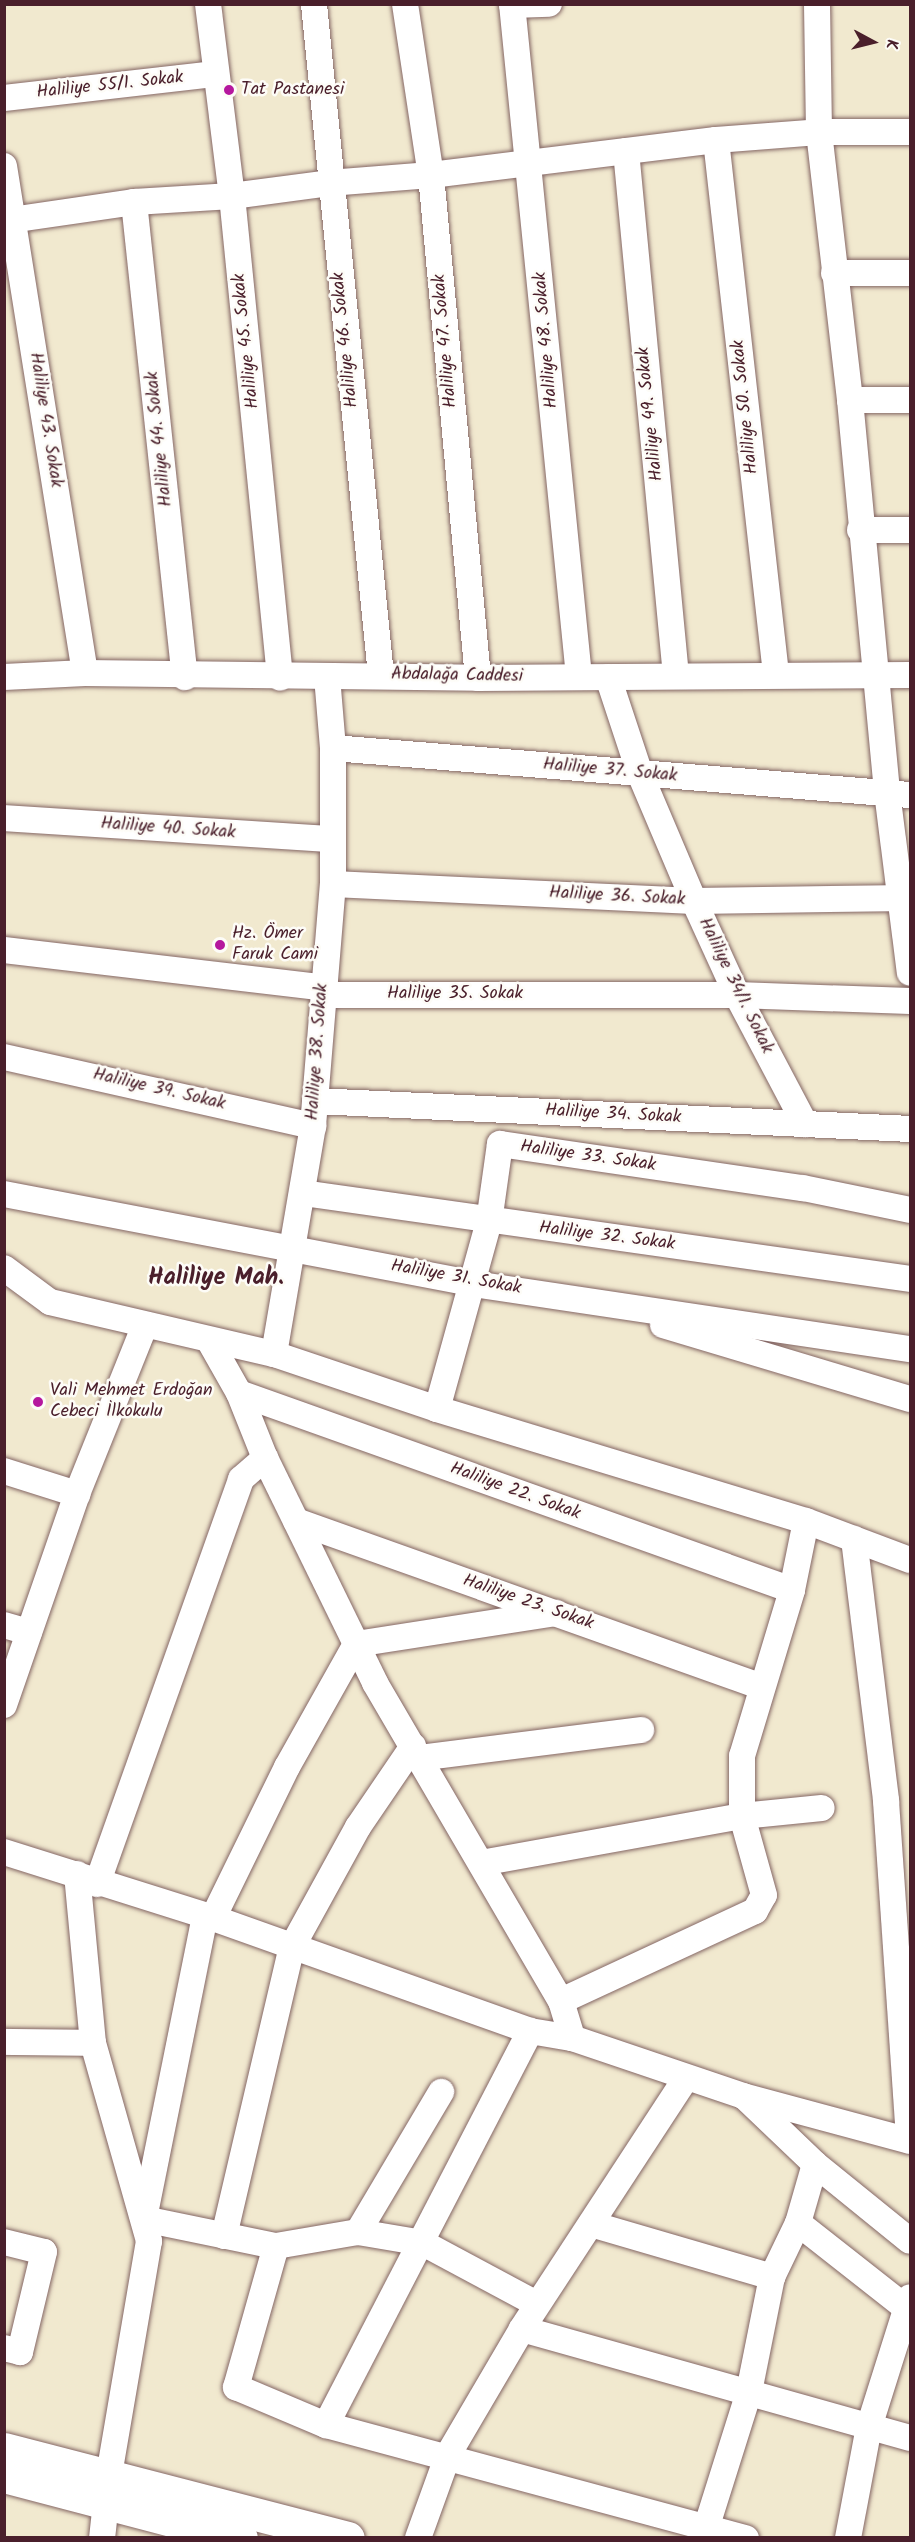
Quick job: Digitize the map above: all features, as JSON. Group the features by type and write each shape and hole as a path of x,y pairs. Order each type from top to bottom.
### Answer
{"main road":[{"path":"4,2448 241,2538"},
{"path":"4,2476 108,2488 348,2538"}],"street":[{"name":"Haliliye 45. Sokak","path":"208,4 232,196 280,678"},
{"name":"Haliliye 46. Sokak","path":"314,4 329,183 381,675"},
{"name":"Haliliye 47. Sokak","path":"405,4 431,175 477,678"},
{"path":"512,5 549,4"},
{"path":"817,4 819,132 850,400 860,530 877,674 899,794 910,973"},
{"name":"Haliliye 48. Sokak","path":"512,5 530,161 579,676"},
{"name":"Haliliye 55/1. Sokak","path":"4,98 216,74"},
{"path":"9,221 134,202 232,196 329,183 431,175 530,161 716,140 819,132 910,132"},
{"name":"Haliliye 50. Sokak","path":"716,140 776,674"},
{"name":"Haliliye 49. Sokak","path":"626,151 676,676"},
{"name":"Haliliye 43. Sokak","path":"4,166 9,221 85,674"},
{"name":"Haliliye 44. Sokak","path":"134,202 186,677"},
{"path":"834,273 910,273"},
{"path":"850,400 910,400"},
{"path":"860,530 910,530"},
{"name":"Abdalağa Caddesi","path":"4,677 85,674 280,678 381,675 477,678 776,674 910,675"},
{"name":"Haliliye 38. Sokak","path":"274,1354 295,1247 314,1114 321,987 333,884 331,839 333,748 327,676"},
{"name":"Haliliye 34/1. Sokak","path":"608,677 640,774 694,901 737,996 805,1124"},
{"name":"Haliliye 37. Sokak","path":"333,748 899,794"},
{"name":"Haliliye 40. Sokak","path":"4,818 331,839"},
{"name":"Haliliye 36. Sokak","path":"333,884 694,901 906,897"},
{"name":"Haliliye 35. Sokak","path":"4,950 321,987 335,995 737,996 910,1001"},
{"name":"Haliliye 39. Sokak","path":"4,1057 314,1114"},
{"path":"500,1144 503,1110"},
{"name":"Haliliye 34. Sokak","path":"314,1114 503,1110 910,1129"},
{"name":"Haliliye 33. Sokak","path":"437,1409 474,1284 489,1222 500,1144 803,1188 910,1210"},
{"name":"Haliliye 32. Sokak","path":"303,1193 489,1222 910,1279"},
{"name":"Haliliye 31. Sokak","path":"4,1194 295,1247 474,1284 910,1349"},
{"path":"4,1268 50,1302"},
{"path":"4,1288 50,1302 274,1354 437,1409 806,1521 910,1560"},
{"path":"576,1299 910,1400"},
{"path":"4,1705 77,1494 145,1325"},
{"path":"209,1340 239,1393 265,1458 356,1644 561,2001 572,2038"},
{"name":"Haliliye 22. Sokak","path":"239,1393 792,1590"},
{"path":"102,2538 108,2488 149,2241 93,2043 87,1879 241,1479 265,1458"},
{"path":"4,1471 77,1494"},
{"name":"Haliliye 23. Sokak","path":"296,1521 760,1686"},
{"path":"561,2001 755,1911 764,1895 742,1816 742,1756 760,1686 792,1590 806,1521"},
{"path":"4,1852 209,1917 530,2031 572,2038 743,2096 910,2140 886,1801 854,1539"},
{"path":"356,1644 557,1613"},
{"path":"4,1625 29,1632"},
{"path":"144,2219 209,1917 287,1767 356,1644"},
{"path":"224,2236 292,1947 358,1827 416,1752 641,1730"},
{"path":"481,1863 742,1816 822,1808"},
{"path":"326,2425 423,2243 530,2031"},
{"path":"4,2042 93,2043"},
{"path":"418,2538 448,2455 537,2304 687,2078"},
{"path":"358,2232 441,2092"},
{"path":"743,2096 815,2164 910,2241"},
{"path":"705,2532 749,2392 772,2277 798,2223 815,2164"},
{"path":"144,2219 276,2246 358,2232 423,2243 537,2304"},
{"path":"798,2223 909,2305 869,2427 848,2538"},
{"path":"591,2224 772,2277"},
{"path":"4,2242 44,2252 20,2352 4,2348"},
{"path":"276,2246 236,2387 326,2425 448,2455 705,2532 746,2538"},
{"path":"522,2329 910,2438"}],"place":[{"name":"Tat Pastanesi","path":"229,90"},
{"name":"Hz. Ömer Faruk Cami","path":"220,945"},
{"name":"Vali Mehmet Erdoğan Cebeci İlkokulu","path":"38,1402"}],"district":[{"name":"Haliliye Mah.","path":"216,1278"}]}
